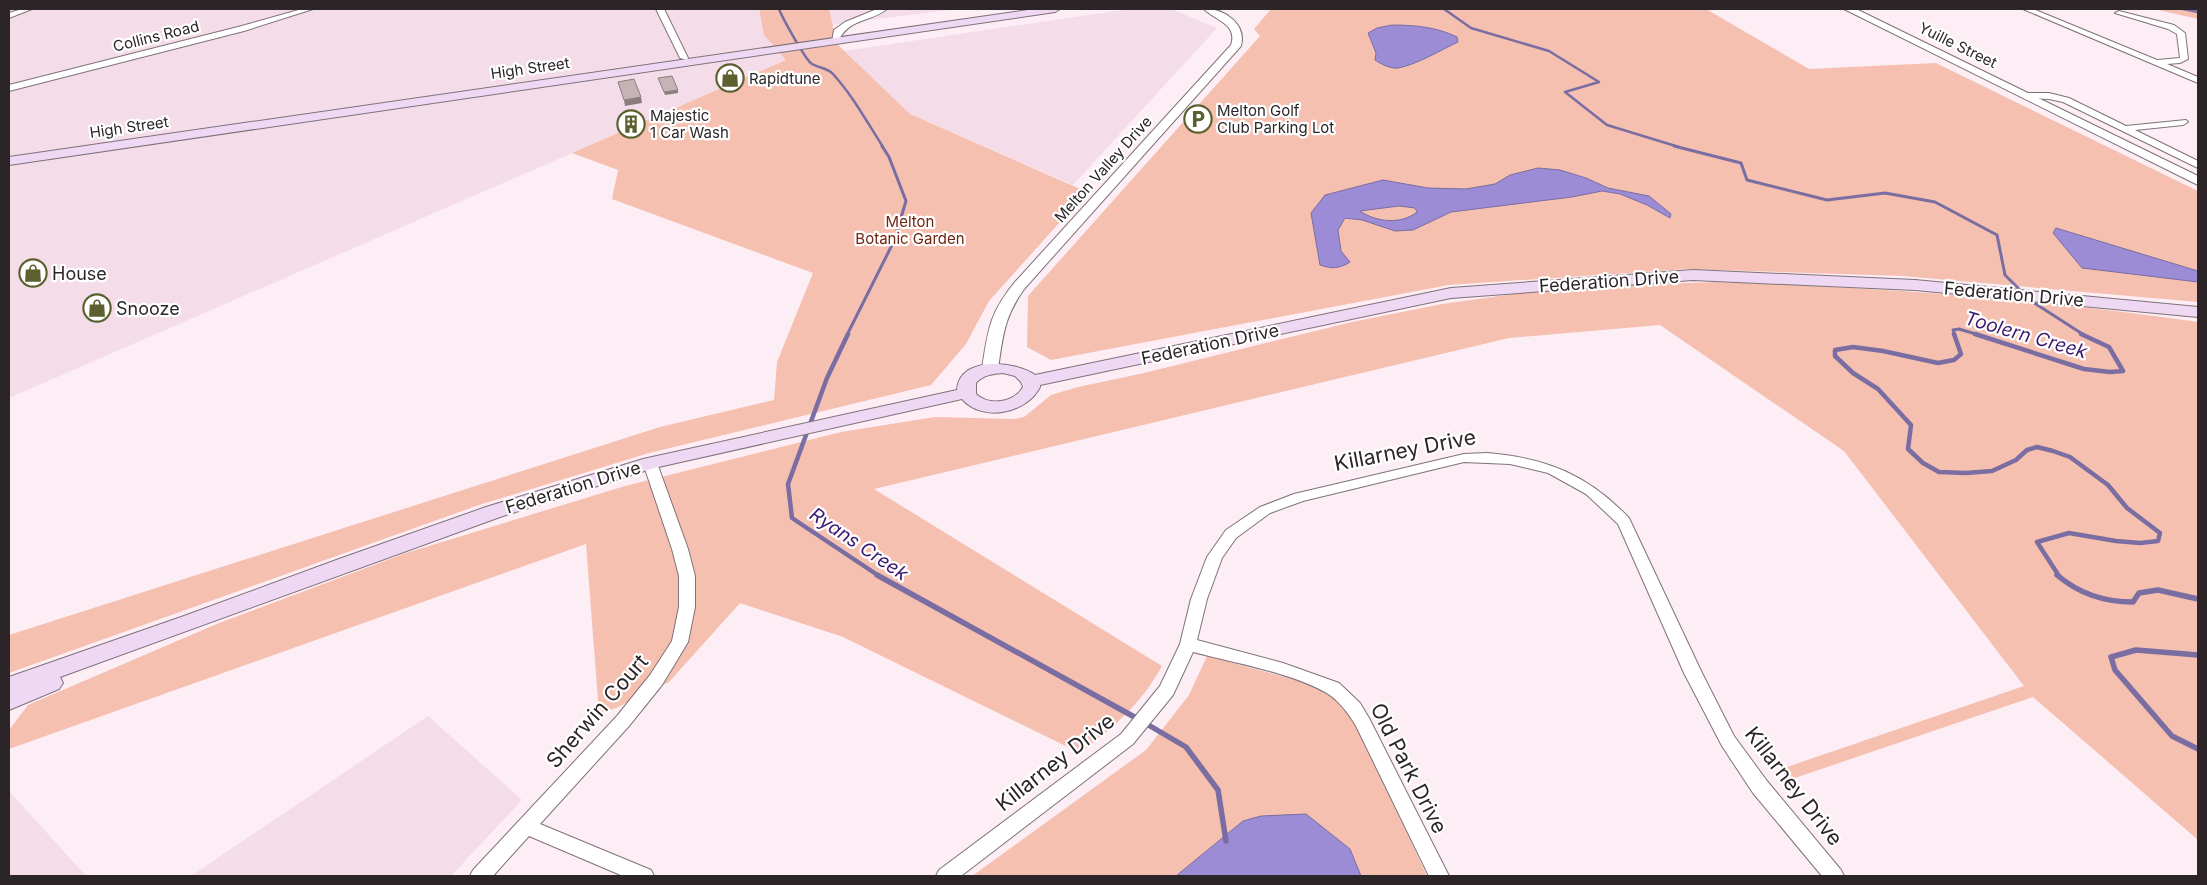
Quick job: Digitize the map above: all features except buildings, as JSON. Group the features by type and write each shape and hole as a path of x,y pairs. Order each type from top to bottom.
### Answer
{"main road":[{"name":"High Street","path":"748,53 800,43 1025,9"},
{"name":"High Street","path":"849,36 1055,9"},
{"name":"High Street","path":"9,156 689,66 800,43"},
{"path":"689,66 708,64 748,53"},
{"name":"High Street","path":"9,161 659,66 689,66"},
{"name":"Federation Drive","path":"1032,381 1451,293 1693,275 1915,285 2197,312"},
{"path":"990,369 1016,370 1026,374 1032,381 1033,388 1029,396 1020,402 1008,406 994,407 981,405 971,400 966,394 965,386 970,378 990,369"},
{"name":"Federation Drive","path":"9,686 192,622 346,564 493,512 650,463 810,426 966,394"},
{"name":"Federation Drive","path":"9,701 192,622"}],"street":[{"path":"9,16 28,9"},
{"path":"281,9 295,13"},
{"name":"Collins Road","path":"9,88 234,31 309,9"},
{"path":"660,9 689,66"},
{"path":"835,38 838,31 883,9"},
{"name":"Melton Valley Drive","path":"990,369 996,328 1006,304 1020,285 1236,46 1239,39 1237,30 1232,23 1209,9"},
{"name":"Yuille Street","path":"1849,9 2198,180"},
{"path":"2027,9 2198,80"},
{"path":"2119,13 2135,19 2171,27 2182,33 2184,59 2180,61 2156,62"},
{"path":"849,36 854,22"},
{"name":"Yuille Street","path":"2027,96 2049,96 2066,100 2198,165"},
{"path":"2123,129 2183,122"},
{"name":"Killarney Drive","path":"946,876 1127,739 1166,690 1188,644 1199,599 1215,557 1232,534 1265,510 1299,497 1464,458 1486,456 1507,458 1543,466 1584,485 1600,497 1624,522 1693,673 1728,741 1760,787 1834,876"},
{"name":"Sherwin Court","path":"480,876 623,721 656,680 680,642 687,607 687,576 680,548 650,463"},
{"name":"Old Park Drive","path":"1188,644 1298,674 1333,688 1354,708 1439,876"},
{"path":"525,826 644,876"}],"shaded area":[{"path":"9,9 759,9 764,35 786,60 9,398"},
{"path":"829,9 956,9 832,25"},
{"path":"1129,9 1171,9 1217,28 1073,185 910,114 844,51"},
{"path":"1392,25 1433,29 1457,37 1458,42 1413,64 1398,68 1389,67 1375,60 1376,53 1368,33 1377,28"},
{"path":"1538,168 1560,170 1586,178 1608,188 1649,196 1671,214 1670,218 1647,205 1620,194 1602,191 1572,197 1451,212 1413,230 1395,231 1362,220 1345,218 1338,230 1341,251 1350,262 1335,268 1320,265 1311,213 1325,195 1383,180 1428,188 1466,189 1495,184 1510,175","holes":["1399,206 1415,208 1417,212 1411,216 1396,220 1381,220 1360,211"]},
{"path":"2056,228 2198,271 2198,282 2082,268 2053,233"},
{"path":"428,716 522,800 451,876 191,876"},
{"path":"9,791 86,876 9,876"},
{"path":"1306,814 1350,849 1361,876 1176,876 1243,821 1261,816"}],"green space":[{"name":"Melton Botanic Garden","path":"759,9 829,9 837,44 910,114 1087,192 989,301 966,344 931,385 649,453 479,505 9,673 9,635 660,427 774,400 777,362 813,273 612,199 618,170 572,153 786,60 764,35"},
{"path":"1271,9 1706,9 1809,69 1936,63 2198,191 2198,302 1902,276 1687,269 1449,285 1051,360 1027,347 1028,296 1260,36 1254,29"},
{"path":"2154,9 2198,9 2198,19"},
{"path":"1714,282 1957,295 2078,307 2198,322 2198,840 2033,697 1789,780 1781,769 2024,686 1844,451 1660,325 1509,338 874,489 1162,666 1145,692 1126,714 1080,753 843,637 740,603 669,682 616,708 599,713 586,544 9,749 9,730 28,705 219,623 406,553 625,486 841,432 935,417 1014,419 1024,417 1051,395 1078,387 1144,373 1352,322 1442,304 1557,288"},
{"path":"1207,656 1322,687 1348,708 1427,876 972,876 1146,750 1189,695"}],"waterway":[{"name":"Ryans Creek","path":"779,9 809,61 812,64 829,70 840,82 883,147"},
{"name":"Toolern Creek","path":"1444,9 1471,28 1549,51 1599,82 1565,92 1607,125 1679,147"},
{"path":"2183,9 2198,12"},
{"name":"Ryans Creek","path":"847,335 894,241 906,201 889,157 882,146"},
{"name":"Toolern Creek","path":"1674,146 1741,163 1747,180 1827,200 1885,193 1935,202 1997,235 2005,275 2023,293"},
{"name":"Toolern Creek","path":"2028,299 2084,335"},
{"name":"Toolern Creek","path":"1955,335 1953,330 1959,329 1979,335"},
{"name":"Ryans Creek","path":"848,334 827,378 788,484 792,518 879,576"},
{"name":"Toolern Creek","path":"1954,334 1961,354 1954,360 1938,363 1883,351 1853,347 1835,350 1835,356 1853,373 1878,389 1911,425 1908,449 1923,463 1939,472 1966,473 1992,471 2016,460 2027,450 2037,447 2053,451 2070,457 2108,485 2127,508 2160,533 2158,541 2140,543 2069,533 2037,542 2059,576"},
{"name":"Toolern Creek","path":"1975,334 2084,369 2110,372 2123,371 2109,347 2081,334"},
{"name":"Ryans Creek","path":"877,575 1138,719"},
{"name":"Toolern Creek","path":"2057,575 2074,587 2092,595 2123,602 2133,602 2139,593 2158,590 2198,599"},
{"name":"Toolern Creek","path":"2198,655 2136,650 2111,657 2115,670 2172,736 2198,749"},
{"name":"Ryans Creek","path":"1145,723 1186,747 1218,790 1226,841"}],"place":[{"name":"Rapidtune","path":"730,78"},
{"name":"Melton Golf Club Parking Lot","path":"1198,119"},
{"name":"Majestic 1 Car Wash","path":"631,124"},
{"name":"House","path":"33,273"},
{"name":"Snooze","path":"97,308"}]}
